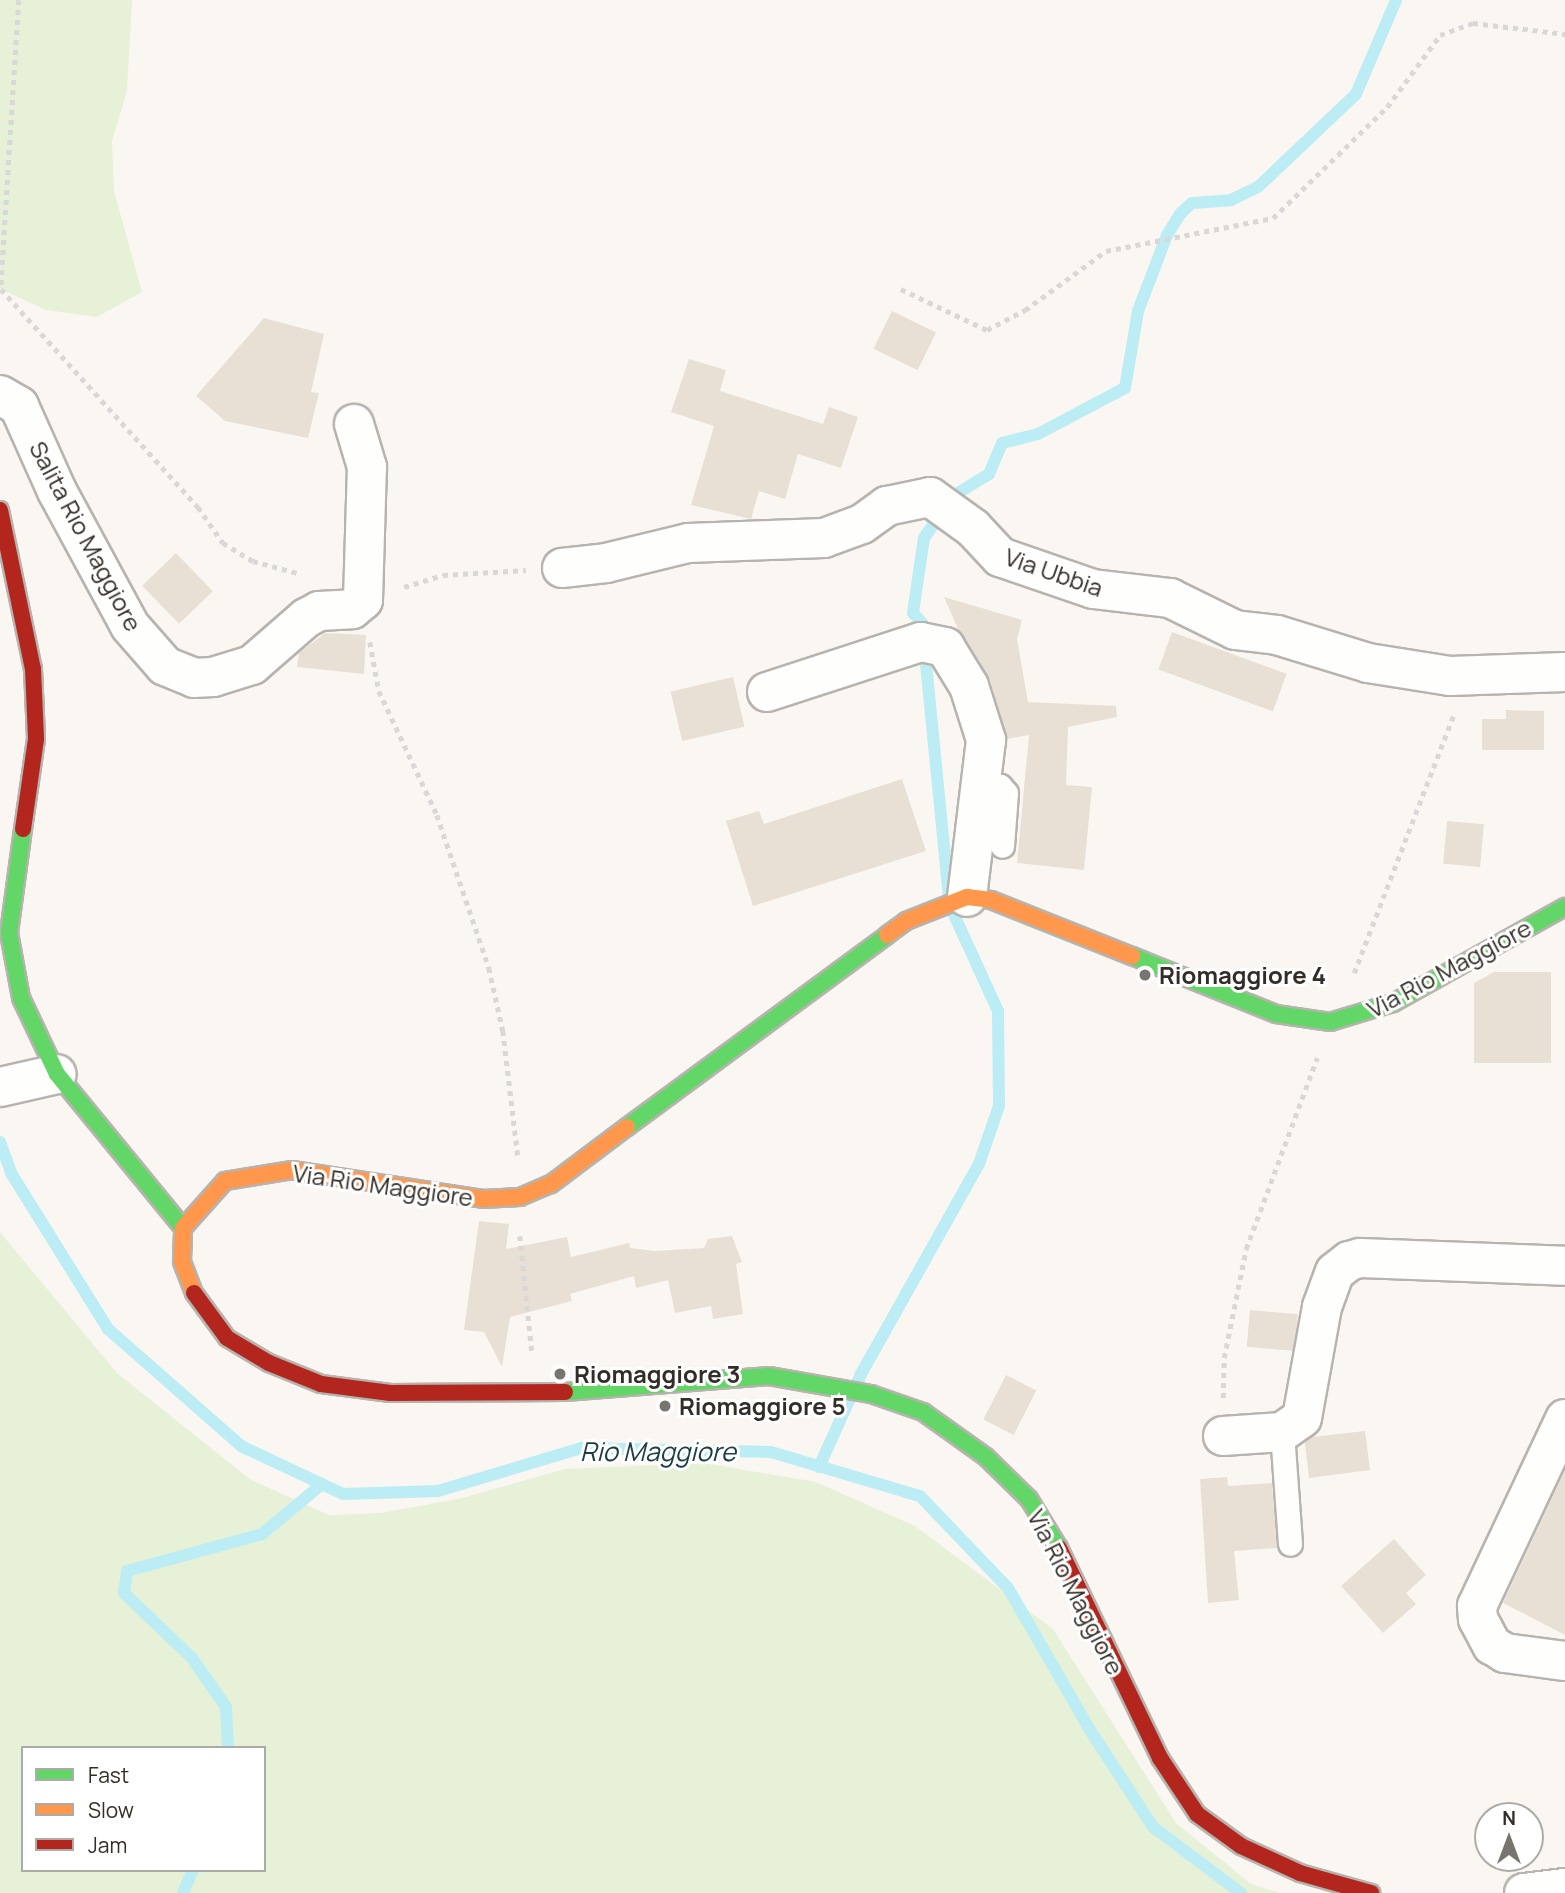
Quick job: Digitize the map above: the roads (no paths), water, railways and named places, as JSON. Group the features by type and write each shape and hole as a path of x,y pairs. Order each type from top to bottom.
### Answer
{"street":[{"name":"Salita Rio Maggiore","path":"0,395 19,406 57,491 130,626 145,646 179,675 213,677 253,665 306,618 319,611 352,609 363,600 367,467 354,424"},
{"name":"Via Ubbia","path":"562,568 606,563 688,543 824,538 862,524 887,506 930,497 973,528 1000,557 1093,589 1170,598 1235,630 1278,635 1368,663 1462,675 1565,672"},
{"path":"0,510 33,669 36,739 9,933 30,1080 183,1228"},
{"path":"767,692 920,642 945,647 969,687 986,740 967,897"},
{"name":"Via Rio Maggiore","path":"1371,1893 1288,1868 1241,1846 1197,1814 1160,1758 1058,1546 1028,1499 986,1457 923,1412 871,1394 769,1376 536,1392 390,1393 321,1384 269,1363 227,1338 205,1312 182,1261 183,1228 225,1181 255,1174 292,1170 448,1196 520,1197 551,1184 906,921 967,897 991,900 1276,1014 1330,1021 1394,1003 1565,907"},
{"path":"1228,1435 1282,1432 1294,1426 1306,1410 1322,1307 1335,1272 1349,1261 1360,1258 1565,1266"},
{"path":"1565,1419 1477,1606 1483,1633 1492,1645 1505,1653 1565,1661"},
{"path":"1524,1893 1565,1888"}],"lane":[{"path":"980,785 1000,786 1006,793 1002,846"},
{"path":"1282,1432 1290,1544"}],"waterway":[{"path":"949,898 922,623 913,613 924,538 953,496 989,474 1002,443 1038,434 1125,388 1138,311 1167,235 1180,214 1192,203 1231,200 1258,187 1356,94 1396,0"},
{"path":"819,1467 861,1374 979,1164 999,1106 998,1011 954,915"},
{"name":"Rio Maggiore","path":"0,1142 11,1173 108,1329 241,1446 343,1494 438,1491 581,1448 771,1452 920,1496 1008,1588 1090,1730 1153,1827 1241,1893"},
{"path":"228,1746 226,1707 192,1658 124,1593 127,1571 262,1534 322,1484"},
{"path":"183,1893 192,1872"}],"place":[{"name":"Riomaggiore 4","path":"1145,975"},
{"name":"Riomaggiore 3","path":"560,1374"},
{"name":"Riomaggiore 5","path":"665,1406"}]}
